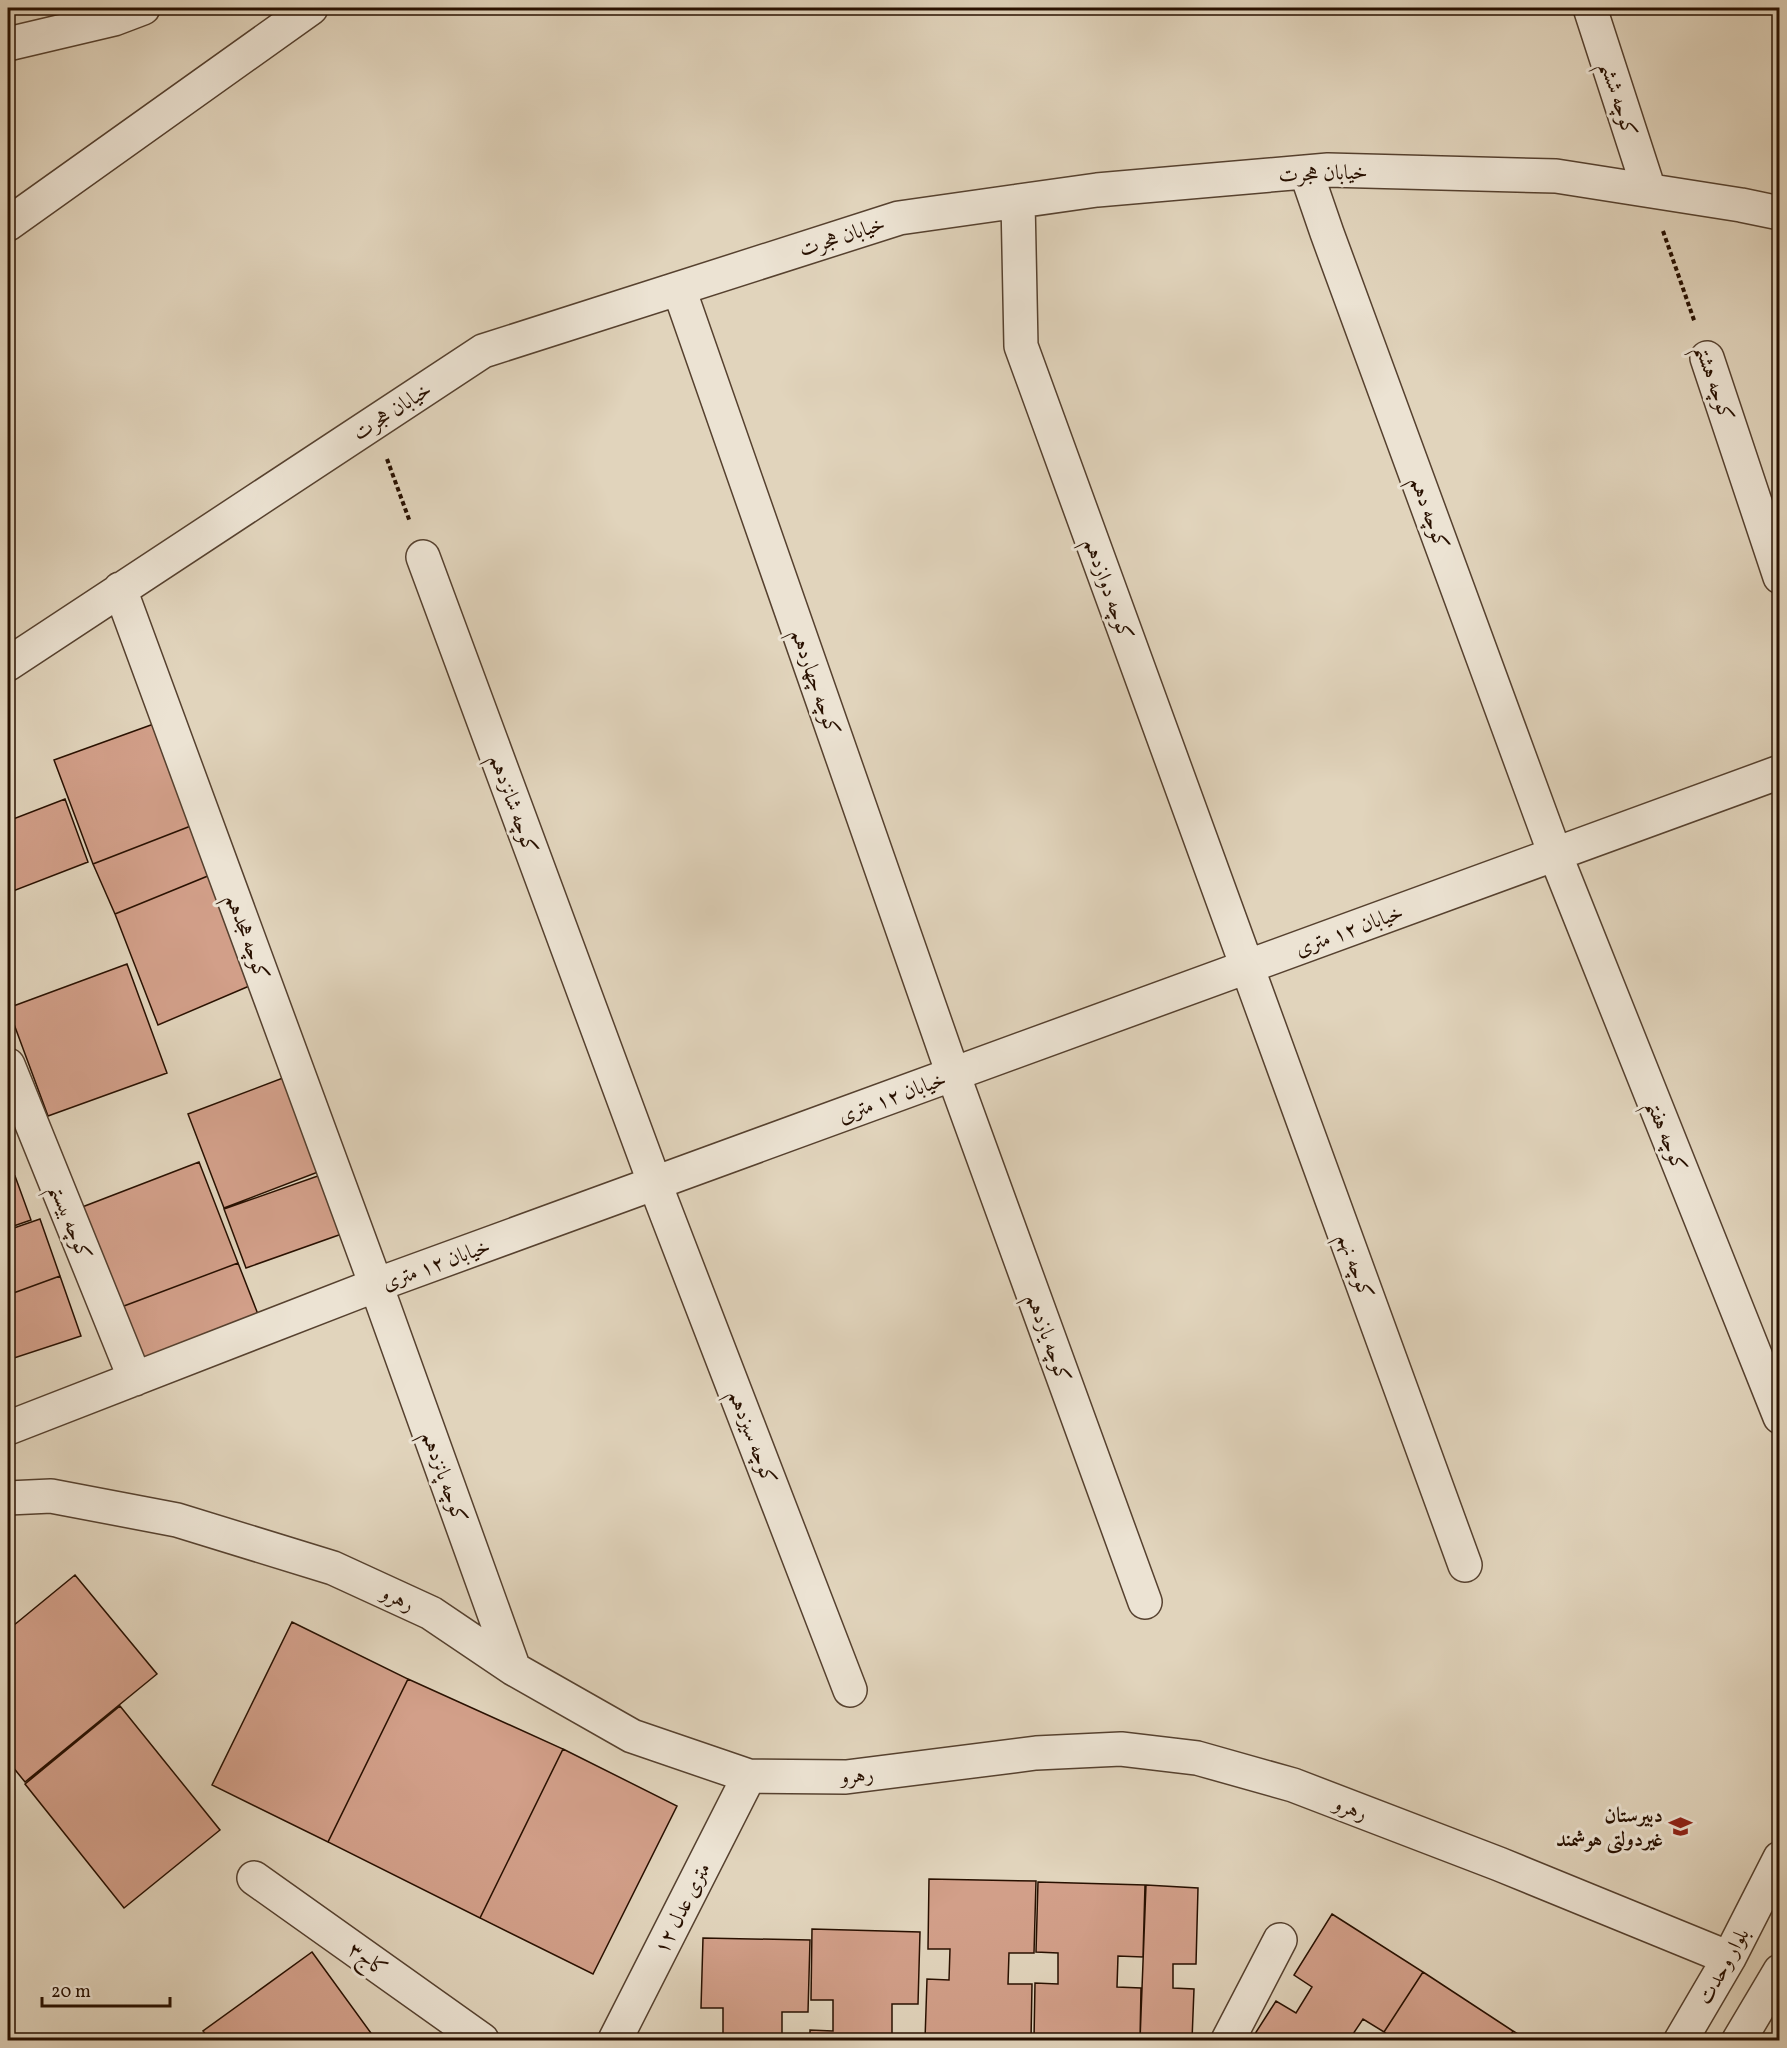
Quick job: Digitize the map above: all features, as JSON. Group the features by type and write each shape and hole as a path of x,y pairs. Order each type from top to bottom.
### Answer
{"street":[{"path":"8,224 311,8"},
{"name":"کوچه ششم","path":"1590,8 1648,190"},
{"path":"8,44 128,13"},
{"name":"خیابان هجرت","path":"8,664 483,351 899,218 1097,190 1328,170 1556,176 1779,213"},
{"name":"کوچه دهم","path":"1306,172 1555,854"},
{"name":"کوچه دوازدهم","path":"1018,201 1021,346 1246,968"},
{"name":"کوچه چهاردهم","path":"679,289 952,1074"},
{"name":"کوچه هشتم","path":"1707,358 1779,577"},
{"name":"کوچه شانزدهم","path":"423,557 655,1184"},
{"name":"کوچه هجدهم","path":"120,589 376,1285"},
{"name":"خیابان ۱۲ متری","path":"8,1428 376,1285 1779,772"},
{"name":"کوچه هفتم","path":"1555,854 1779,1417"},
{"name":"کوچه نهم","path":"1246,968 1465,1565"},
{"name":"کوچه بیستم","path":"8,1065 135,1378"},
{"name":"کوچه یازدهم","path":"952,1074 1145,1602"},
{"name":"کوچه سیزدهم","path":"655,1184 850,1690"},
{"name":"کوچه پانزدهم","path":"376,1285 514,1669"},
{"name":"رهرو","path":"8,1498 51,1496 177,1520 333,1568 431,1613 514,1669 632,1736 749,1776 846,1778 1036,1753 1121,1749 1197,1758 1293,1785 1499,1864 1729,1958"},
{"name":"۱۲ متری عدل","path":"615,2040 749,1776"},
{"name":"بلوار وحدت","path":"1681,2040 1729,1958 1779,1858"},
{"name":"کاج۳","path":"254,1878 482,2040"},
{"path":"1228,2040 1280,1940"},
{"path":"1739,2040 1779,1971"}],"path":[{"name":"کوچه هشتم","path":"1648,190 1707,358"},
{"path":"374,423 423,557"}],"building":[{"path":"162,721 201,822 93,864 54,760"},
{"path":"65,799 88,862 8,893 8,821"},
{"path":"201,822 220,871 115,914 93,864"},
{"path":"220,871 261,981 158,1025 115,914"},
{"path":"127,964 167,1073 48,1116 8,1008"},
{"path":"296,1073 331,1167 224,1208 188,1114"},
{"path":"199,1162 238,1263 116,1309 77,1209"},
{"path":"332,1171 353,1230 246,1268 224,1209"},
{"path":"15,1176 31,1220 8,1228 8,1179"},
{"path":"40,1219 60,1276 8,1295 8,1230"},
{"path":"238,1263 261,1322 139,1369 116,1309"},
{"path":"60,1276 81,1336 8,1360 8,1295"},
{"path":"75,1575 157,1674 25,1782 8,1761 8,1630"},
{"path":"292,1622 408,1679 328,1842 212,1785"},
{"path":"408,1679 563,1749 480,1918 328,1842"},
{"path":"120,1706 220,1830 124,1908 25,1784"},
{"path":"563,1749 677,1806 593,1974 480,1918"},
{"path":"929,1879 1036,1881 1034,1953 1009,1953 1008,1984 1032,1984 1031,2040 925,2040 927,1979 949,1980 950,1949 928,1949"},
{"path":"1038,1882 1145,1885 1143,1957 1118,1956 1117,1987 1141,1988 1140,2040 1034,2040 1035,1983 1058,1984 1058,1953 1036,1952"},
{"path":"1146,1885 1198,1888 1196,1964 1173,1964 1173,1988 1194,1989 1192,2040 1140,2040"},
{"path":"1332,1914 1423,1972 1384,2032 1363,2019 1349,2040 1251,2040 1276,2001 1296,2013 1312,1987 1294,1975"},
{"path":"812,1929 920,1932 918,2004 892,2004 892,2034 916,2035 916,2040 810,2040 810,2030 833,2031 833,2000 811,2000"},
{"path":"703,1938 810,1940 808,2012 782,2012 782,2040 700,2040 700,2038 723,2039 723,2008 701,2008"},
{"path":"312,1952 376,2040 210,2040 203,2031"},
{"path":"1423,1972 1513,2031 1507,2040 1396,2040 1384,2032"},
{"path":"1513,2031 1528,2040 1507,2040"}],"place":[{"name":"دبیرستان غیردولتی هوشمند","path":"1681,1827"}]}
